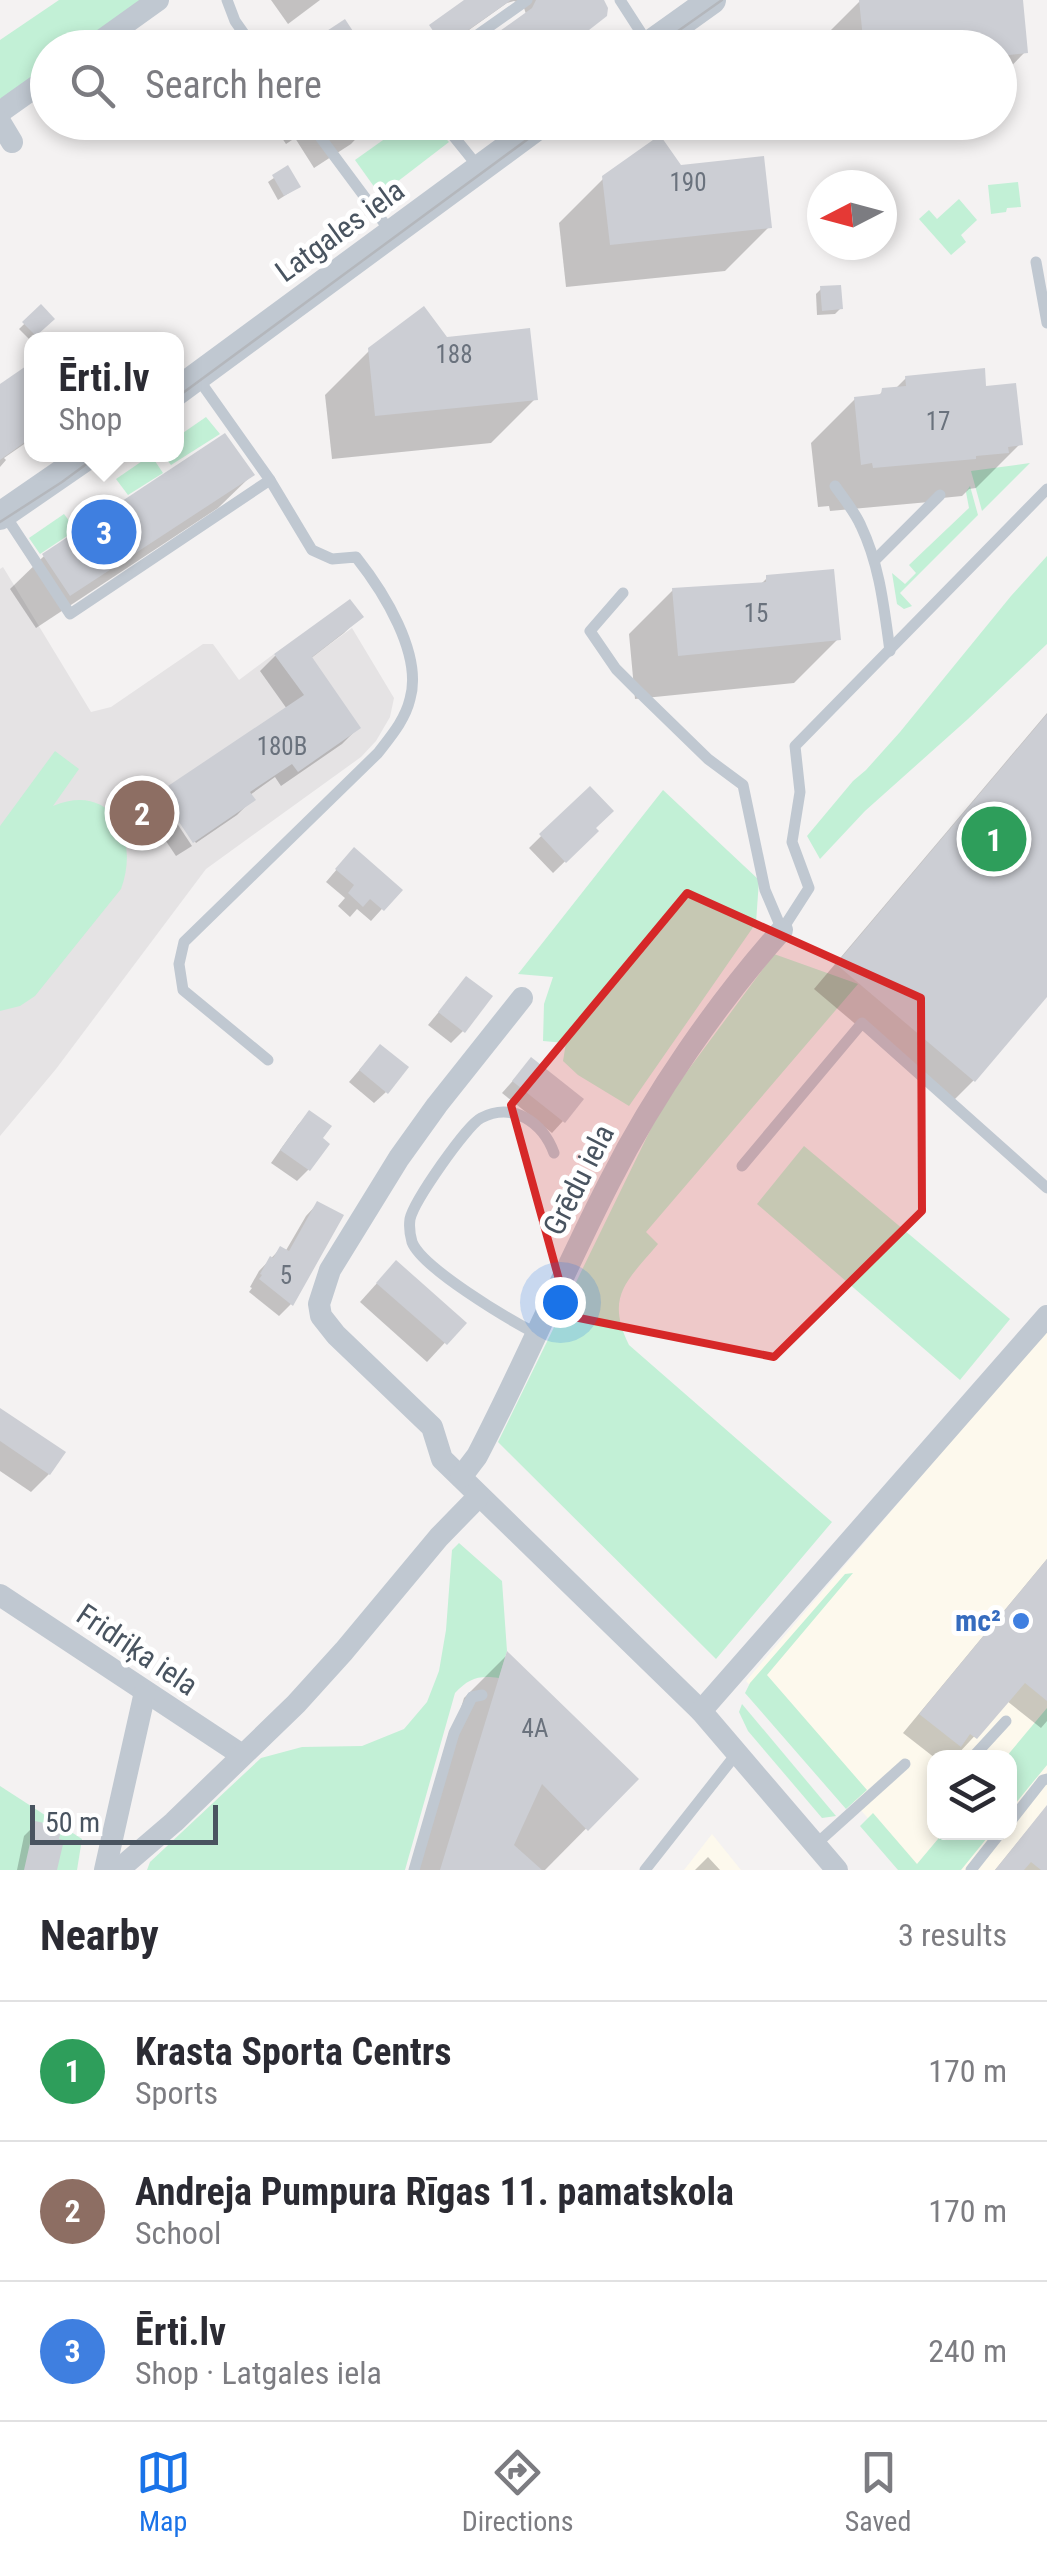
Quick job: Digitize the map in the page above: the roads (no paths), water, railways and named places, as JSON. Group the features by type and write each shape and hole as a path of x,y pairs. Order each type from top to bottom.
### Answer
{"street":[{"path":"116,30 158,0"},
{"path":"670,30 712,0"},
{"path":"0,112 30,91"},
{"name":"Latgales iela","path":"187,385 480,168 503,140"},
{"path":"2,514 78,462"},
{"name":"Grēdu iela","path":"461,1477 486,1440 611,1178 662,1088 750,966 782,930"},
{"path":"522,998 399,1158 330,1270 319,1304 320,1316 432,1428 442,1460 701,1711 837,1870"},
{"path":"701,1711 1047,1316"},
{"path":"118,1870 174,1822 296,1704 479,1496"},
{"name":"Fridriķa iela","path":"0,1595 242,1755"},
{"path":"105,1870 145,1692"}],"lane":[{"path":"227,0 241,30"},
{"path":"484,30 527,0"},
{"path":"620,0 638,30"},
{"path":"322,140 392,234"},
{"path":"457,140 480,168"},
{"path":"1036,262 1047,323"},
{"path":"187,385 270,480 312,550 332,559 356,558 368,573 390,607 414,678 403,718 378,752 184,942 178,964 183,990 268,1060"},
{"path":"2,514 70,614 270,480"},
{"path":"835,486 860,522 876,560 890,651"},
{"path":"782,930 808,888 792,842 800,792 795,746 1047,488"},
{"path":"876,560 940,495"},
{"path":"623,593 590,631 626,679 708,758 743,784 765,890 782,930"},
{"path":"742,1166 862,1022 1047,1188"},
{"path":"536,1333 495,1312 418,1253 410,1238 410,1220 418,1199 480,1118 500,1113 522,1115 549,1138 554,1153"},
{"path":"414,1870 454,1733 472,1698 482,1696"},
{"path":"979,1750 1006,1721"},
{"path":"645,1870 737,1754"},
{"path":"815,1845 905,1764"},
{"path":"1017,1813 1047,1779"},
{"path":"971,1870 995,1840"}],"tram line":[{"path":"680,30 722,0"},
{"path":"184,392 527,140"},
{"path":"0,522 89,462"}],"place":[{"name":"Ērti.lv","path":"104,532"},
{"name":"Andreja Pumpura Rīgas 11. pamatskola","path":"142,813"},
{"name":"Krasta Sporta Centrs","path":"994,839"},
{"name":"mc²","path":"1021,1621"}]}
